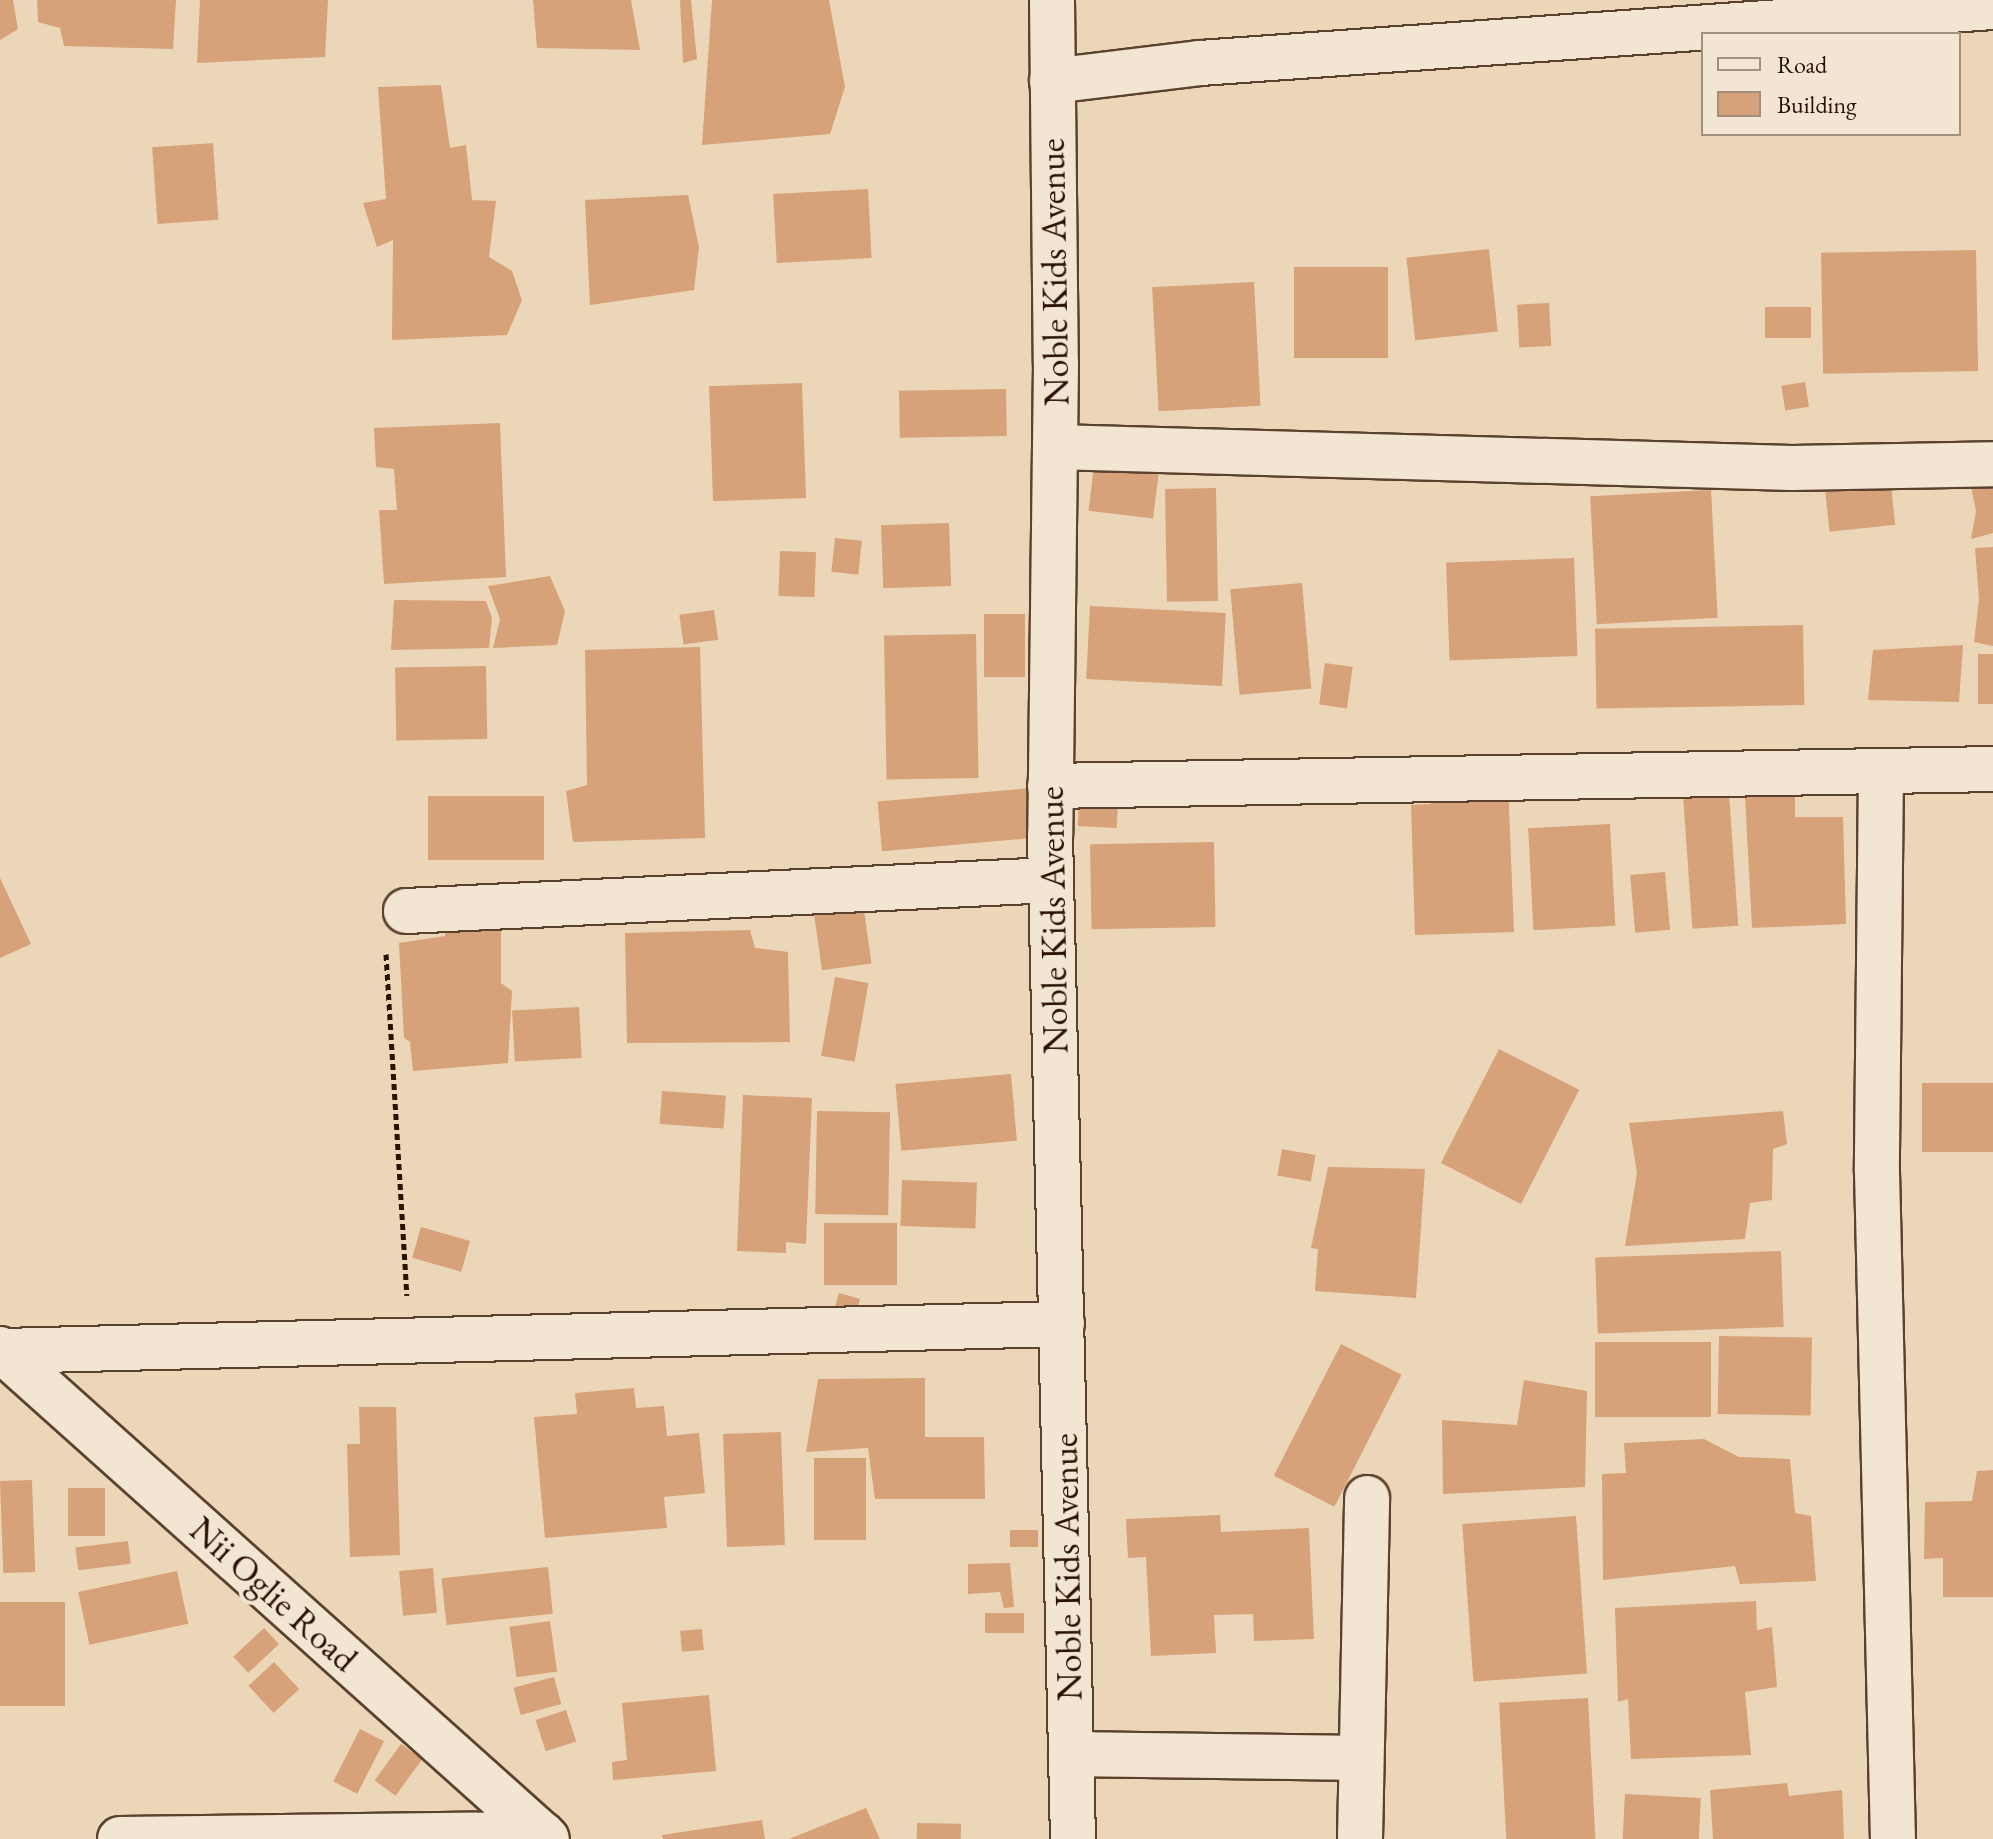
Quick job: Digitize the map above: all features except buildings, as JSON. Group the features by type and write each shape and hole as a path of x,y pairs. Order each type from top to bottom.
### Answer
{"street":[{"name":"Noble Kids Avenue","path":"1052,0 1055,447 1051,880 1073,1839"},
{"path":"1052,81 1200,63 1993,7"},
{"path":"1055,447 1792,468 1993,464"},
{"path":"1050,786 1993,769"},
{"path":"1881,771 1877,1172 1893,1839"},
{"path":"396,927 1051,880"},
{"path":"2,1350 1062,1324"},
{"name":"Nii Oglie Road","path":"2,1350 545,1836"},
{"path":"1360,1839 1367,1498"},
{"path":"1071,1754 1361,1758"},
{"path":"120,1839 545,1836"}],"path":[{"path":"396,927 410,1341"}]}
